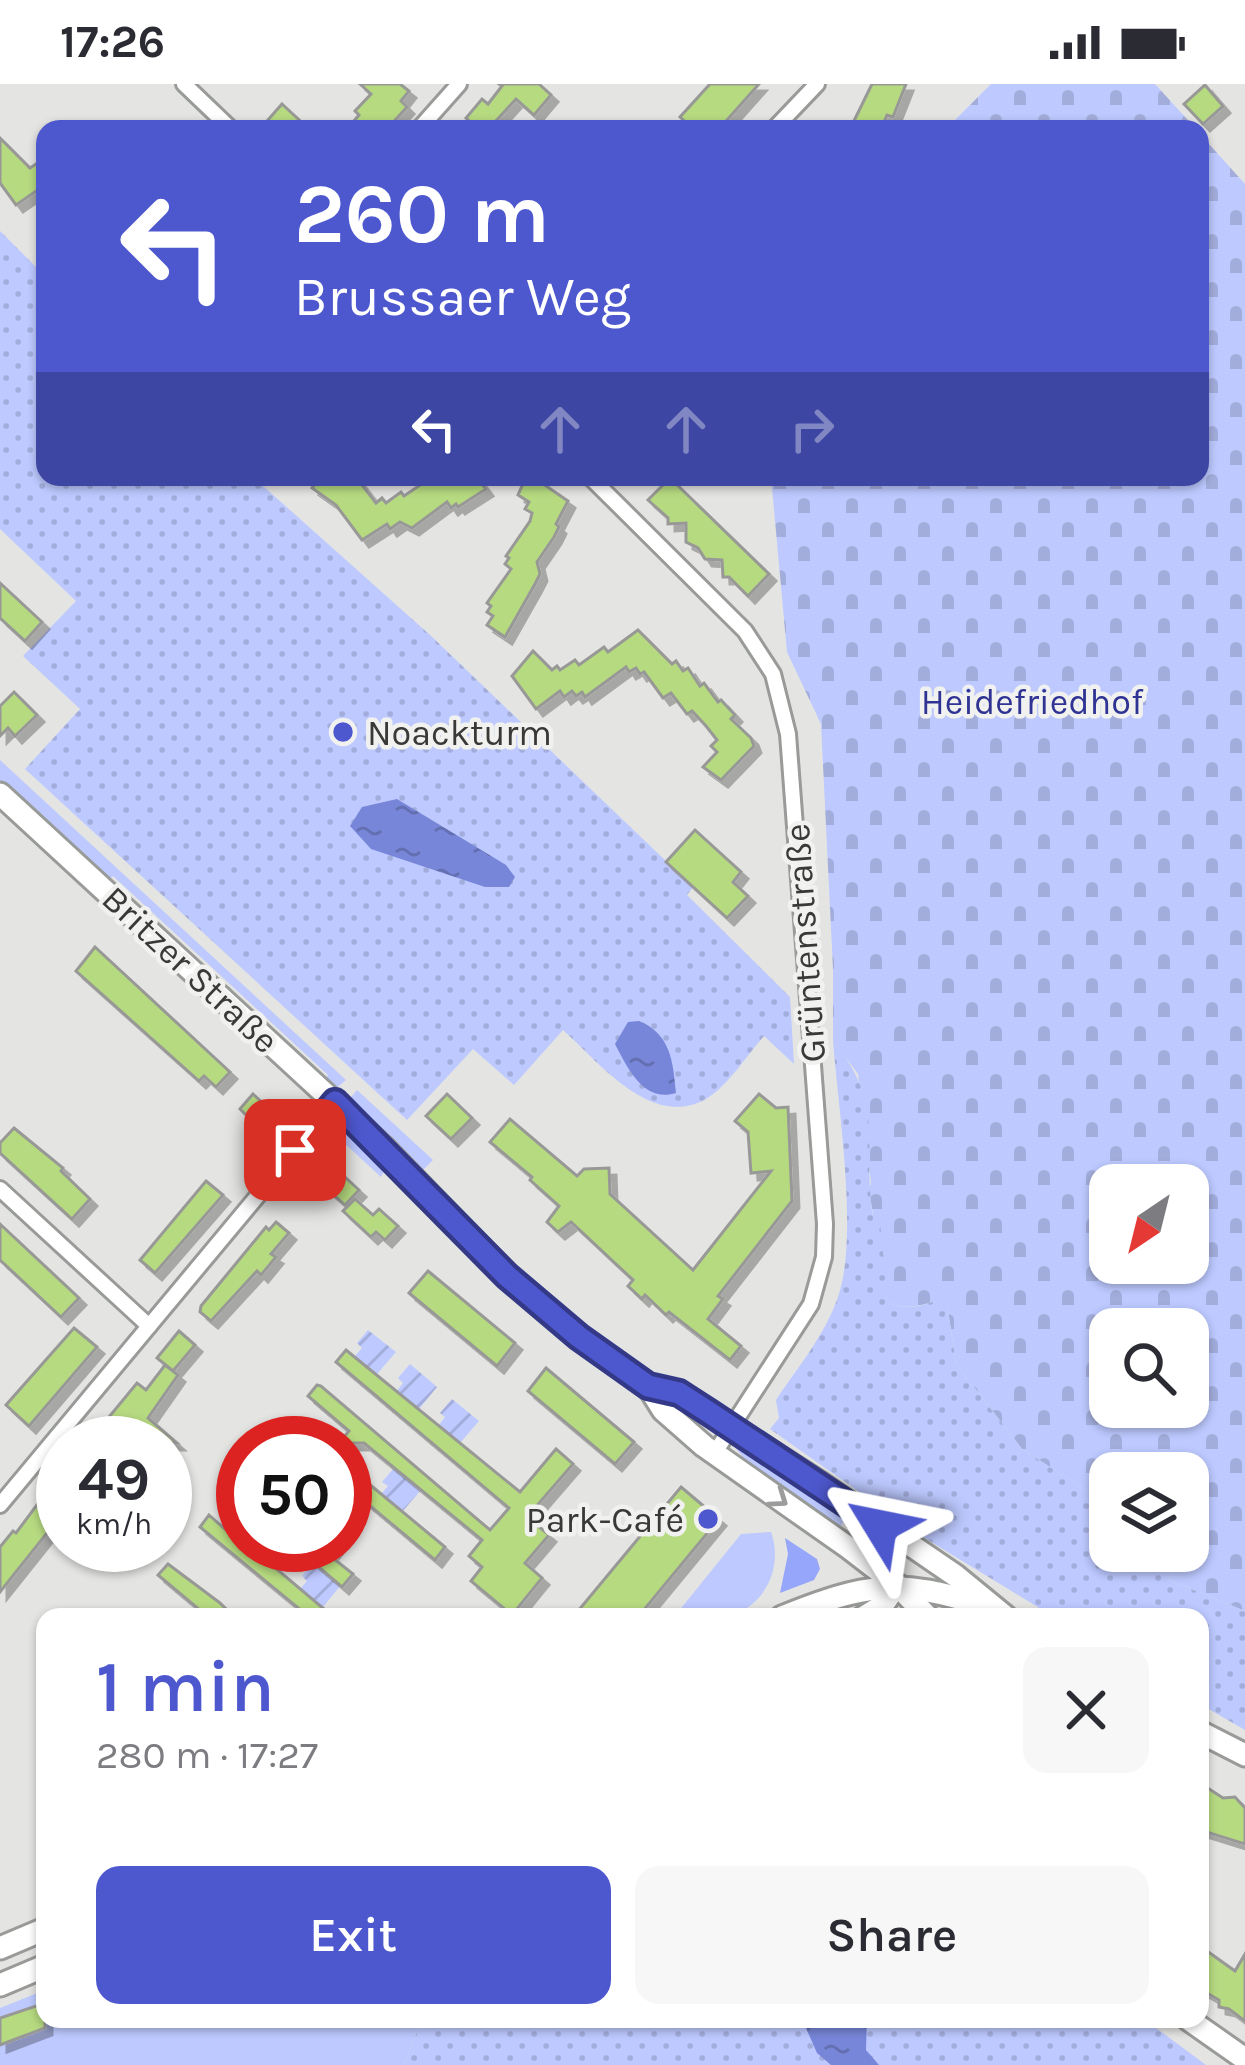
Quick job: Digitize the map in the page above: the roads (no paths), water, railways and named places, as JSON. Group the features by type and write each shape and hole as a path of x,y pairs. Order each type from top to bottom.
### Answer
{"main road":[{"name":"Britzer Straße","path":"0,794 335,1102 515,1283 648,1386 675,1422 714,1454 897,1586 919,1608"},
{"name":"Britzer Straße","path":"648,1386 679,1393 732,1427 956,1576 993,1608"},
{"name":"Britzer Straße","path":"880,1526 897,1586"},
{"path":"806,1608 844,1594 897,1586 948,1594 986,1608"},
{"path":"879,1608 897,1586"},
{"path":"1209,1737 1245,1755"},
{"path":"0,1948 36,1933"},
{"path":"0,1985 36,1970"},
{"path":"1201,2028 1245,2059"}],"street":[{"path":"184,84 221,120"},
{"path":"426,120 459,84"},
{"path":"783,120 817,84"},
{"name":"Grüntenstraße","path":"599,486 745,631 773,674 788,734 824,1257 811,1304 714,1454"},
{"path":"0,1504 335,1102"},
{"path":"0,1189 149,1326"}],"water":[{"path":"397,799 506,865 515,877 509,887 485,887 371,849 350,826 362,807"},
{"path":"639,1021 664,1041 676,1093 665,1095 646,1088 615,1044 628,1022"},
{"path":"806,2028 867,2028 866,2050 879,2065 831,2065 817,2053"}],"place":[{"name":"Noackturm","path":"343,732"},
{"name":"Park-Café","path":"708,1519"}],"park label":[{"name":"Heidefriedhof","path":"1032,701"}]}
